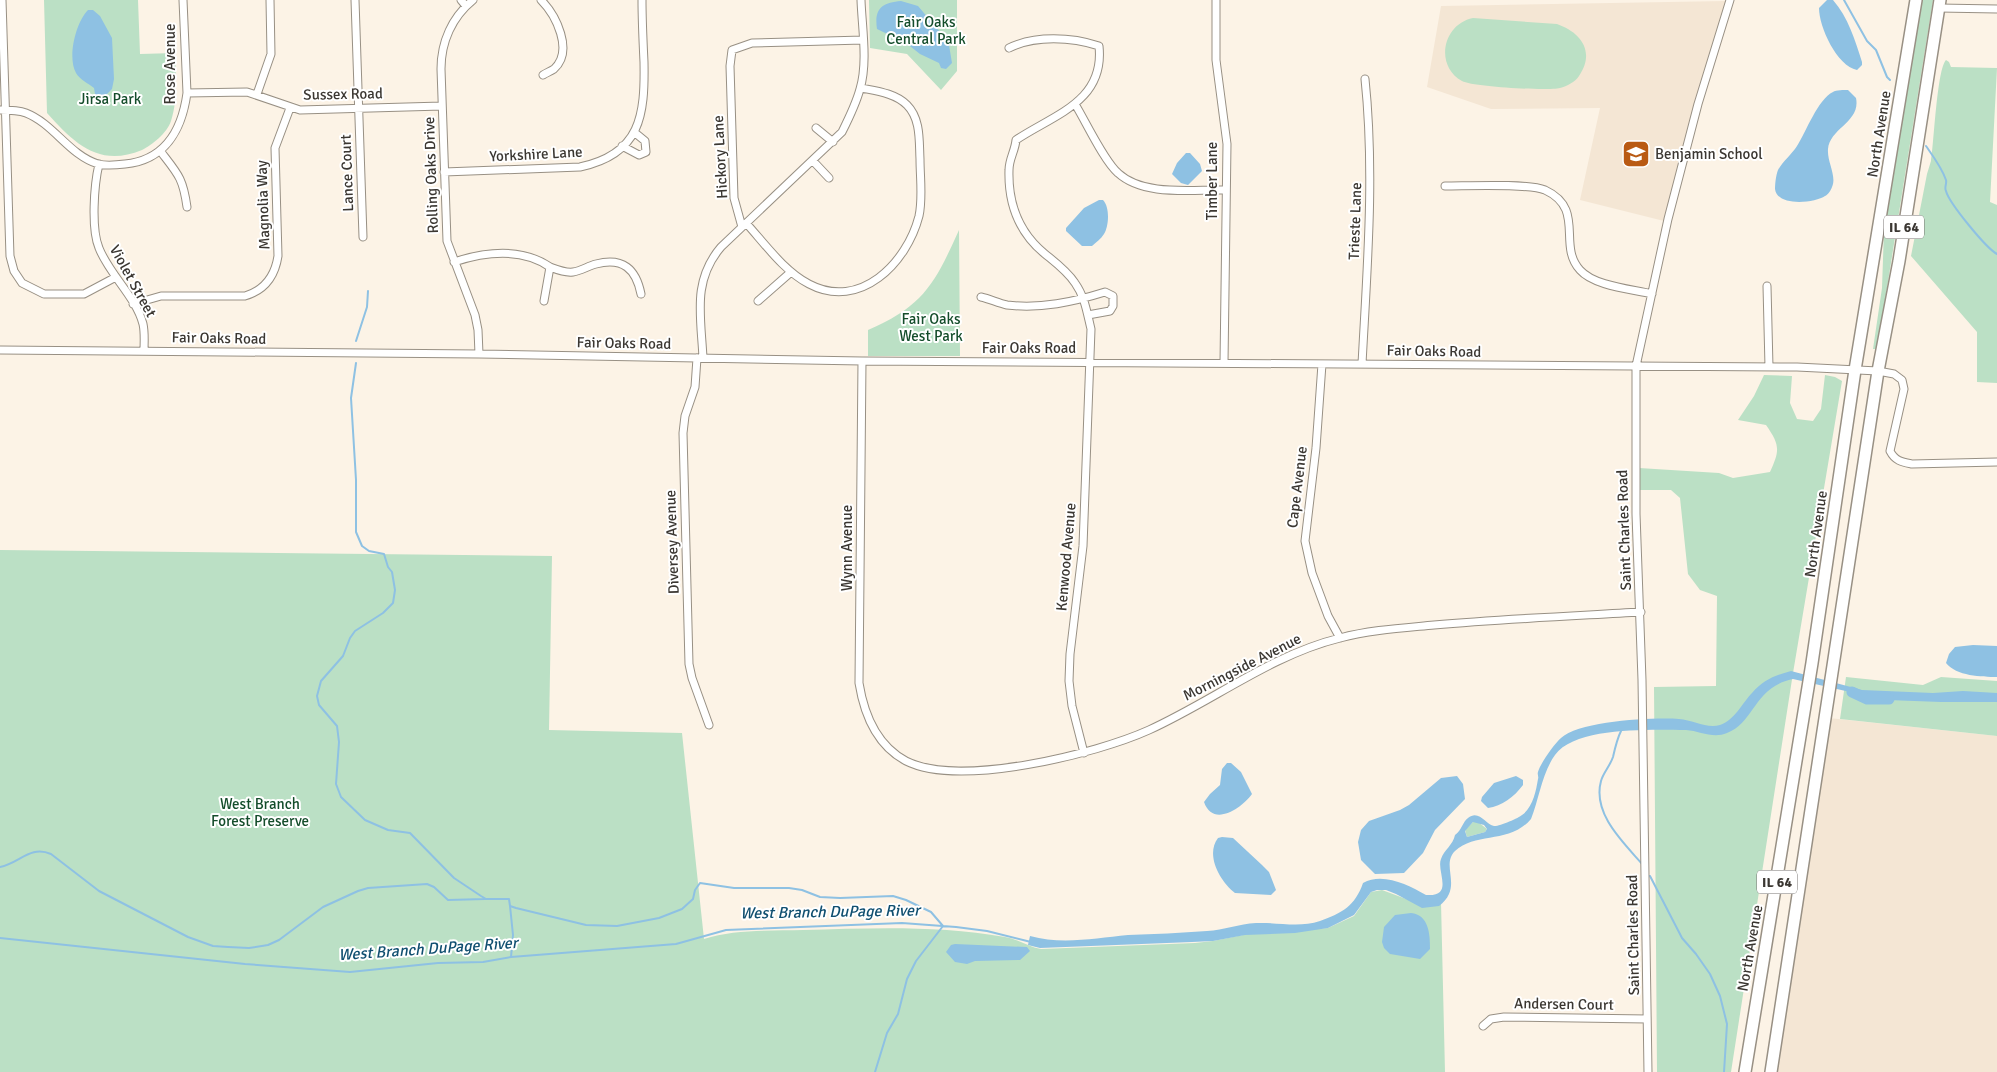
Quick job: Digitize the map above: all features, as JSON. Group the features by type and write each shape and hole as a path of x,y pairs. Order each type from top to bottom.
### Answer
{"main road":[{"name":"North Avenue","path":"1745,1072 1812,663 1855,370 1916,0"},
{"name":"IL 64","path":"1771,1072 1878,370 1899,261 1940,4"}],"street":[{"path":"2,0 3,110 10,256 14,270 22,283 44,294 78,295 91,292 116,277"},
{"name":"Rose Avenue","path":"161,152 174,135 182,120 187,93 183,0"},
{"path":"257,94 272,54 270,0"},
{"name":"Lance Court","path":"355,0 363,237"},
{"name":"Rolling Oaks Drive","path":"474,0 463,3 449,29 443,47 441,62 446,235 477,323 479,354"},
{"path":"541,0 556,20 562,46 559,62 553,69 543,74"},
{"name":"Yorkshire Lane","path":"444,172 580,167 602,160 629,140 642,114 644,96 642,0"},
{"name":"Diversey Avenue","path":"709,724 692,678 689,664 683,433 685,416 695,387 700,358 702,280 715,255 842,132 861,88 863,40 861,0"},
{"name":"Timber Lane","path":"1216,0 1216,60 1226,135 1224,363"},
{"name":"Saint Charles Road","path":"1648,1072 1643,702 1636,514 1636,366 1668,219 1698,104 1730,0"},
{"path":"1940,4 1997,9"},
{"name":"Hickory Lane","path":"861,88 895,97 907,105 917,122 919,132 920,208 915,228 888,272 861,288 839,291 822,289 811,285 791,272 744,225 734,198 730,66 732,50 752,43 863,40"},
{"name":"Kenwood Avenue","path":"1009,48 1040,40 1080,40 1099,46 1099,69 1091,85 1075,104 1016,140 1008,169 1010,194 1016,217 1033,244 1067,272 1076,283 1084,298 1091,330 1082,546 1070,654 1069,681 1072,706 1084,753"},
{"name":"Trieste Lane","path":"1362,364 1370,202 1369,112 1366,80"},
{"name":"Sussex Road","path":"187,93 243,92 257,94 290,108 306,110 442,106"},
{"path":"1075,104 1117,173 1128,181 1150,188 1226,190"},
{"name":"Magnolia Way","path":"133,304 161,296 245,296 254,293 266,284 275,270 278,256 275,148 290,108"},
{"path":"3,110 20,111 36,118 76,151 99,164 120,165 133,163 161,152 184,185 187,207"},
{"path":"816,128 833,142"},
{"path":"622,146 639,155 646,152 645,141 634,132"},
{"path":"813,161 829,178"},
{"name":"Violet Street","path":"99,164 94,188 96,240 100,251 133,304 143,325 144,351"},
{"path":"1445,186 1532,187 1548,192 1559,199 1567,212 1571,253 1580,270 1599,282 1652,294"},
{"path":"454,262 482,255 505,253 533,257 560,271 573,272 604,262 619,263 630,268 636,274 641,294"},
{"path":"544,301 550,267"},
{"path":"758,301 791,272"},
{"path":"1767,286 1769,367"},
{"path":"981,297 1005,304 1026,305 1061,304 1105,292 1113,296 1114,301 1110,311 1088,315"},
{"name":"Fair Oaks Road","path":"0,350 479,354 862,361 1769,367 1878,370"},
{"name":"Wynn Avenue","path":"862,361 859,682 866,716 875,732"},
{"name":"Cape Avenue","path":"1322,364 1316,448 1305,541 1312,573 1328,616 1340,638"},
{"path":"1878,370 1894,374 1902,380 1904,389 1890,450 1900,462 1912,464 1997,462"},
{"name":"Morningside Avenue","path":"875,732 885,744 904,760 919,766 935,769 996,768 1043,762 1084,753 1150,730 1281,660 1340,638 1398,629 1471,622 1641,612"},
{"name":"Andersen Court","path":"1483,1026 1491,1019 1504,1017 1648,1019"}],"shaded area":[{"name":"Benjamin School","path":"1726,1 1664,221 1580,200 1600,108 1491,109 1427,87 1441,6"},
{"path":"1829,718 1997,736 1997,1072 1773,1072"}],"green space":[{"name":"Jirsa Park","path":"44,0 138,0 140,54 175,53 176,87 173,113 166,130 155,142 142,150 127,155 113,156 100,154 78,143 47,113"},
{"name":"Fair Oaks Central Park","path":"869,0 957,0 957,71 941,90 907,54 870,48"},
{"path":"1921,0 1933,0 1878,344 1876,349 1873,349 1882,288 1884,230"},
{"path":"1473,18 1557,24 1579,37 1586,51 1584,67 1579,76 1568,85 1553,89 1510,88 1462,81 1453,74 1448,65 1445,56 1446,46 1449,36 1455,28"},
{"path":"1946,60 1951,67 1997,68 1990,202 1997,205 1997,383 1977,382 1977,332 1911,256 1931,161 1940,77"},
{"name":"Fair Oaks West Park","path":"959,230 960,356 868,356 868,330 902,312 926,291 943,265"},
{"path":"1764,375 1792,376 1790,403 1797,419 1813,421 1821,409 1825,375 1842,381 1793,673 1731,1072 1657,1072 1654,687 1716,686 1717,596 1700,590 1688,574 1680,498 1671,490 1639,490 1639,468 1719,473 1733,478 1770,472 1777,453 1776,443 1771,432 1766,425 1738,420 1754,396"},
{"name":"West Branch Forest Preserve","path":"0,550 552,556 549,730 682,733 704,939 753,931 904,928 980,933 1010,938 1041,949 1195,943 1248,934 1328,928 1354,916 1371,892 1382,890 1425,906 1441,902 1445,1072 0,1072"},
{"path":"1846,677 1923,685 1941,677 1997,681 1997,736 1840,719"},
{"path":"1473,822 1478,822 1487,829 1485,832 1467,837 1465,830"}],"water":[{"path":"1827,0 1833,0 1843,14 1857,45 1862,65 1857,70 1843,61 1830,45 1822,25 1819,8"},
{"path":"901,1 918,6 949,45 952,63 946,69 941,68 939,63 920,54 906,43 877,29 878,11 884,5"},
{"path":"88,10 93,10 100,16 112,38 114,79 112,89 101,100 95,94 94,88 82,80 73,66 74,40 80,23"},
{"path":"1848,90 1856,98 1856,106 1850,119 1830,142 1828,154 1833,183 1830,191 1820,198 1805,202 1782,199 1777,195 1775,189 1778,170 1797,146 1822,101 1834,91"},
{"path":"1186,153 1190,153 1200,164 1202,171 1188,185 1181,183 1172,174 1177,163"},
{"path":"1099,200 1103,200 1107,207 1108,222 1106,231 1092,246 1082,246 1066,231 1066,228 1084,208"},
{"path":"1973,645 1997,646 1997,677 1963,673 1956,671 1946,663 1949,654 1955,647"},
{"path":"1791,671 1862,690 1997,693 1997,702 1861,699 1850,692 1793,679 1780,683 1770,689 1744,721 1736,728 1722,735 1686,730 1636,730 1597,734 1565,746 1555,755 1551,762 1531,819 1523,827 1503,835 1463,845 1455,851 1450,863 1450,892 1439,906 1422,908 1386,890 1377,890 1371,892 1354,915 1328,928 1295,933 1245,935 1213,941 1040,948 1028,945 1030,936 1054,940 1079,940 1213,930 1256,923 1312,923 1341,912 1356,898 1363,883 1379,879 1395,881 1426,895 1435,895 1442,888 1441,859 1466,819 1476,815 1491,825 1496,826 1517,818 1526,812 1536,789 1541,764 1551,749 1561,738 1570,732 1617,721 1653,719 1679,719 1710,726 1720,725 1730,720 1756,688 1770,679","holes":["1473,822 1484,825 1487,829 1485,832 1467,837 1465,831"]},
{"path":"1227,763 1231,763 1241,772 1252,794 1235,810 1221,815 1214,814 1208,810 1204,802 1220,785 1222,769"},
{"path":"1457,776 1463,784 1465,799 1435,830 1423,853 1404,873 1375,874 1361,860 1358,842 1361,830 1369,821 1409,805 1441,778"},
{"path":"1516,776 1523,780 1523,785 1507,800 1488,808 1481,801 1482,797 1494,783"},
{"path":"1218,838 1233,838 1269,872 1276,890 1271,895 1235,893 1229,888 1220,875 1214,860 1214,845"},
{"path":"1411,913 1422,917 1430,937 1430,949 1420,959 1390,954 1384,948 1382,942 1384,927 1395,915"},
{"path":"951,945 1027,947 1030,951 1020,960 975,961 967,964 955,962 946,952"}],"waterway":[{"path":"1844,0 1867,41 1876,50 1890,80"},
{"path":"1926,146 1944,176 1946,181 1945,190 1954,205 1977,235 1997,254"},
{"path":"356,341 367,307 368,291"},
{"path":"356,363 351,398 356,480 356,532 362,546 369,551 384,554 388,567 392,572 395,590 393,603 383,613 355,631 343,656 321,681 317,696 319,705 337,726 339,742 336,784 341,797 365,820 388,830 410,833 454,878 486,899 509,899 510,906 586,925 617,926 659,918 682,909 693,899 695,890 700,883 734,888 789,888 802,890 820,897 893,896 931,912 943,926 916,961 907,979 898,1014 887,1033 875,1072"},
{"name":"West Branch DuPage River","path":"1852,692 1867,699 1889,699"},
{"path":"1621,731 1612,760 1603,775 1599,793 1605,816 1619,837 1643,865"},
{"path":"0,867 31,853 44,852 51,854 99,891 188,937 213,946 228,947 249,948 268,945 279,940 323,907 368,888 427,884 434,887 448,900 485,899"},
{"path":"1650,876 1682,938 1710,974 1720,996 1727,1024 1724,1072"},
{"path":"510,906 513,935 511,957"},
{"name":"West Branch DuPage River","path":"0,938 245,964 350,972 676,944 726,930 902,923 987,931 1031,942"}],"place":[{"name":"Benjamin School","path":"1636,154"}]}
